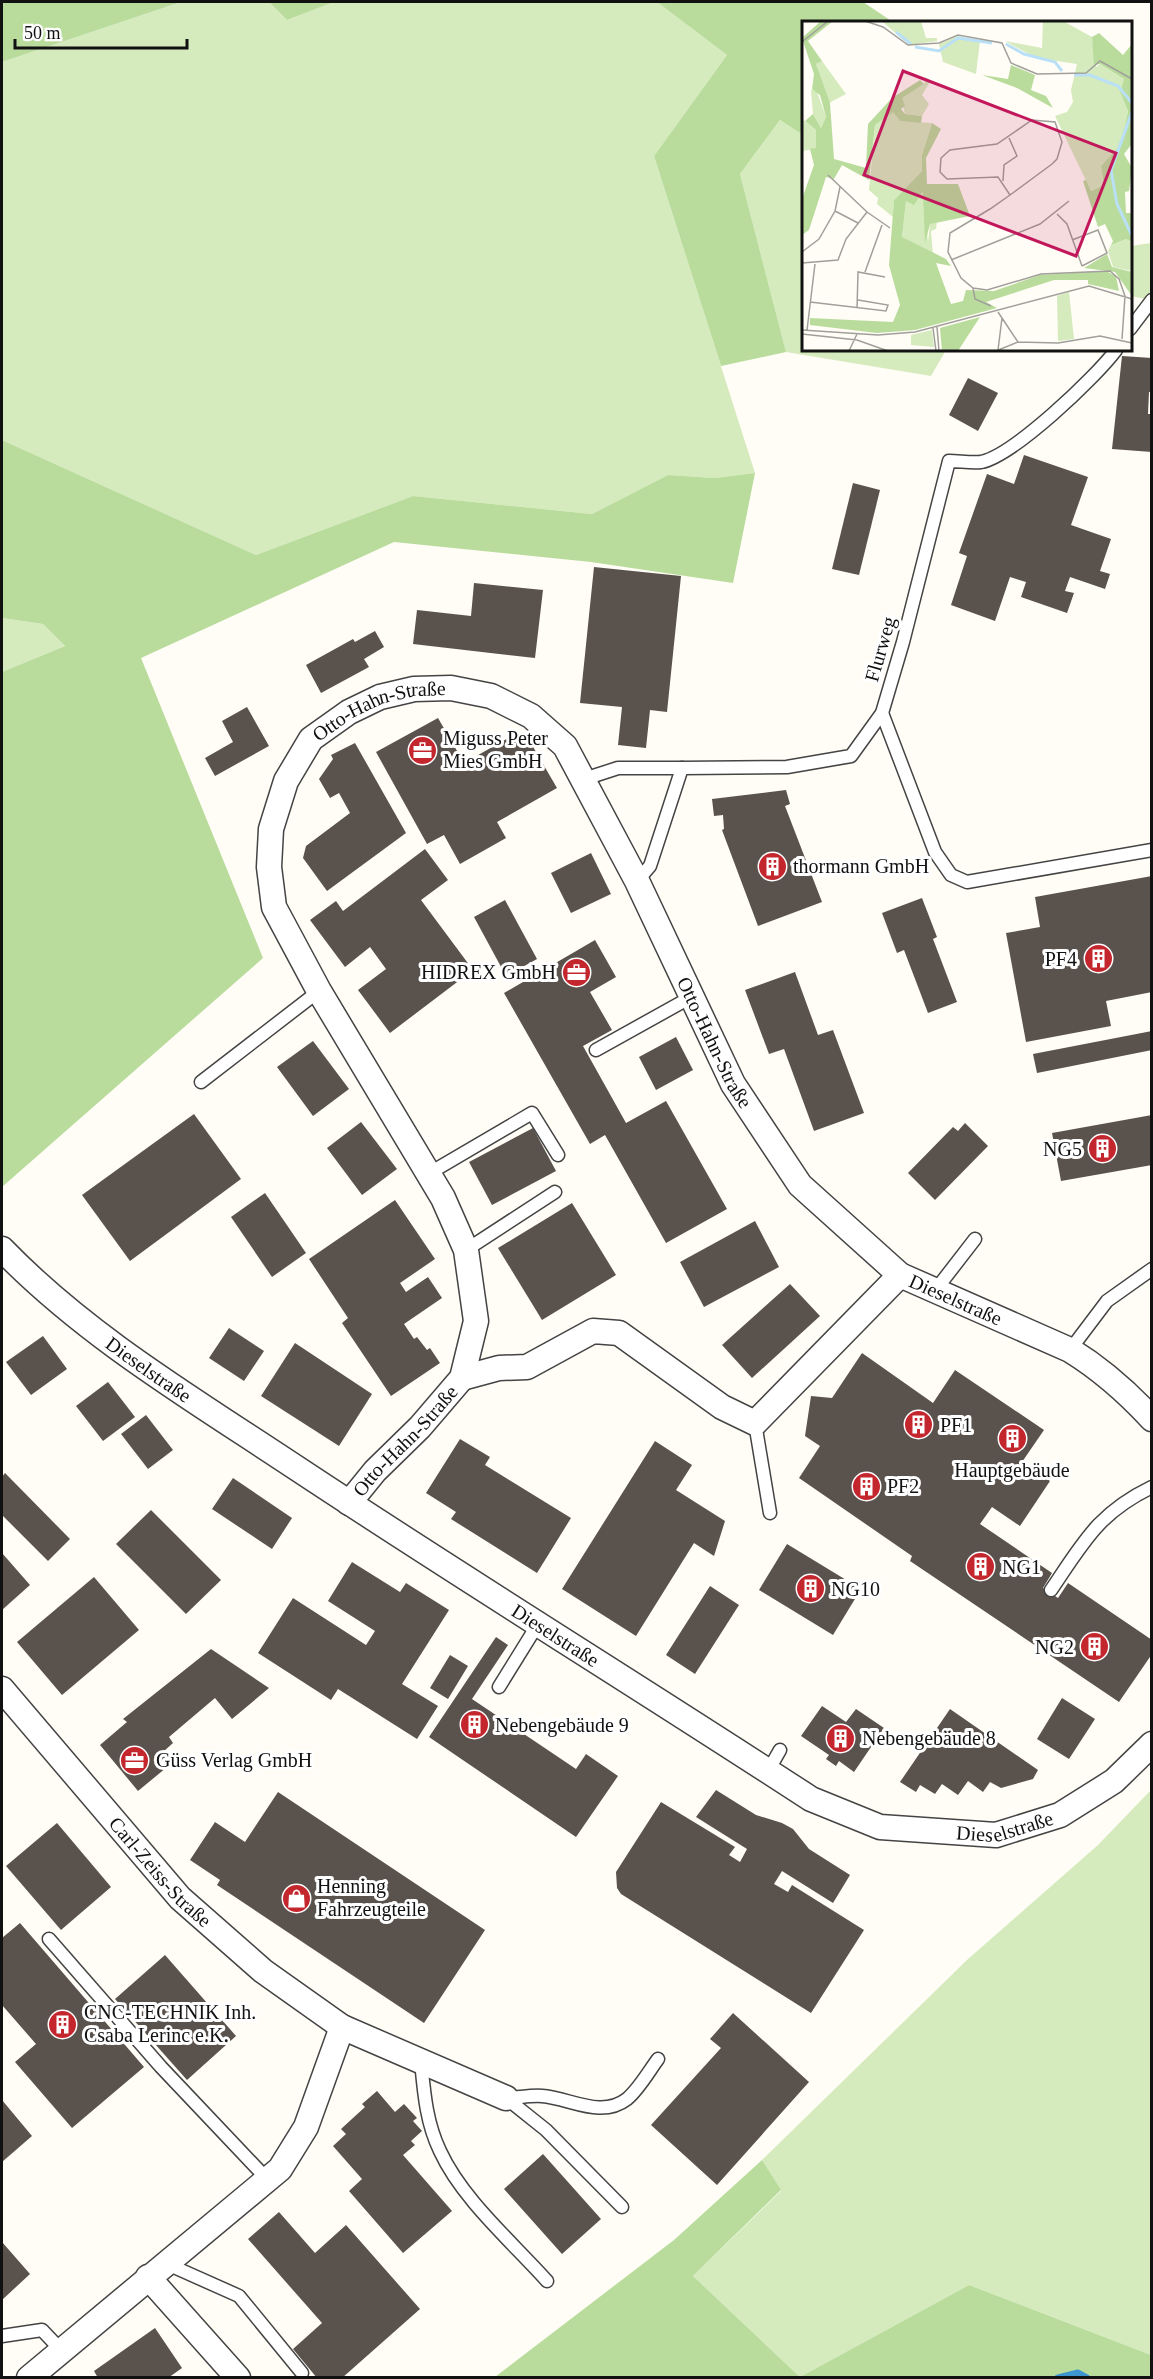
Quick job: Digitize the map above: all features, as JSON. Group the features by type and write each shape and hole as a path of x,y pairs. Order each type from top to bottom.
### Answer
{"street":[{"name":"Otto-Hahn-Straße","path":"349,1503 375,1471 420,1428 462,1378 476,1322 466,1250 428,1174 319,992 274,907 269,867 270,829 286,781 311,739 349,712 380,697 414,689 451,688 491,696 531,716 565,746 637,881 733,1084 800,1185 900,1275"},
{"name":"Dieselstraße","path":"2,1249 23,1271 139,1364 349,1503 811,1799 879,1827 996,1835 1060,1815 1114,1781 1152,1744"},
{"name":"Dieselstraße","path":"755,1423 900,1275 934,1292 1070,1350 1091,1362 1128,1393 1152,1419"},
{"path":"462,1378 499,1368 527,1367 593,1331 619,1333 722,1407 755,1423"},
{"name":"Carl-Zeiss-Straße","path":"2,1689 180,1898 263,1971 342,2027 506,2098"},
{"path":"29,2378 280,2169 306,2127 342,2027"},
{"path":"156,2270 238,2378"}],"lane":[{"path":"1132,328 1152,300"},
{"name":"Flurweg","path":"584,779 618,768 787,767 851,756 882,713 903,642 949,462 983,462 1028,435 1102,368 1115,351"},
{"path":"882,713 935,852 951,874 967,882 1152,850"},
{"path":"637,881 650,866 682,768"},
{"path":"201,1082 319,992"},
{"path":"596,1050 693,996"},
{"path":"428,1174 532,1113 558,1155"},
{"path":"466,1250 555,1192"},
{"path":"934,1292 975,1239"},
{"path":"1070,1350 1107,1301 1152,1269"},
{"path":"755,1423 770,1513"},
{"path":"1052,1590 1095,1525 1125,1500 1152,1487"},
{"path":"499,1687 538,1624"},
{"path":"768,1771 780,1750"},
{"path":"49,1939 161,2067 267,2179"},
{"path":"506,2098 543,2096 585,2106 602,2108 616,2105 628,2098 658,2059"},
{"path":"421,2061 425,2104 432,2129 452,2173 547,2281"},
{"path":"506,2098 546,2130 622,2207"},
{"path":"156,2270 239,2296 302,2373"},
{"path":"2,2336 42,2330 61,2350"}],"green space":[{"path":"2,2 181,2 2,62"},
{"path":"181,2 269,2 287,20 334,2 657,2 727,55 654,156 755,473 715,478 668,475 592,514 413,496 256,555 2,440 2,62"},
{"path":"269,2 334,2 287,20"},
{"path":"657,2 863,2 892,21 802,21 802,134 780,120 740,174 786,352 721,366 654,156 727,55"},
{"path":"780,120 802,134 802,351 945,351 931,376 786,352 740,174"},
{"path":"1151,243 1150,300 1132,296 1132,246"},
{"path":"2,440 256,555 413,496 592,514 668,475 715,478 755,473 733,583 591,562 394,542 141,658 263,958 2,1187 2,672 65,646 43,624 2,618"},
{"path":"2,618 43,624 65,646 2,672"},
{"path":"1151,1790 1151,2355 969,2285 800,2377 693,2276 781,2191 762,2160 968,1959 1098,1845"},
{"path":"762,2160 781,2190 693,2276 800,2377 495,2377 674,2240"},
{"path":"969,2285 1151,2355 1151,2377 800,2377"}],"building":[{"path":"1122,356 1152,358 1152,392 1149,392 1148,414 1152,414 1152,452 1112,449"},
{"path":"968,378 998,393 978,431 949,415"},
{"path":"1024,455 1088,477 1071,525 1111,539 1100,571 1110,574 1105,589 1070,577 1065,591 1074,593 1067,613 1021,597 1026,582 1010,577 995,621 951,605 967,556 959,553 987,474 1014,484"},
{"path":"853,483 880,490 859,575 832,569"},
{"path":"594,567 681,576 667,712 650,710 646,748 618,745 622,707 580,703"},
{"path":"474,583 543,590 535,658 413,644 417,610 471,616"},
{"path":"375,631 384,647 364,659 369,667 321,693 306,665 353,639 355,642"},
{"path":"247,707 269,746 215,776 205,758 233,742 222,721"},
{"path":"438,718 464,763 517,733 532,745 557,788 497,822 506,838 460,864 444,835 427,844 376,752"},
{"path":"355,743 406,833 327,891 303,858 306,846 350,813 339,793 330,798 319,779 333,759 331,755"},
{"name":"thormann GmbH","path":"786,790 790,804 785,806 822,902 758,926 722,830 724,829 723,815 714,816 712,799"},
{"path":"425,849 448,880 421,900 473,970 390,1033 358,990 386,969 370,947 345,967 310,920 336,901 343,911"},
{"path":"591,853 611,894 571,913 551,873"},
{"name":"PF4","path":"1152,876 1152,992 1106,1001 1111,1026 1026,1042 1006,933 1040,927 1035,897"},
{"path":"922,898 937,937 933,939 957,1002 928,1013 904,950 897,953 882,913"},
{"path":"505,900 537,959 506,976 474,917"},
{"path":"595,940 616,977 590,992 612,1030 583,1046 626,1123 666,1101 727,1209 666,1243 605,1135 590,1144 504,993"},
{"path":"795,972 818,1035 833,1030 864,1113 814,1131 784,1049 769,1054 745,990"},
{"path":"1152,1031 1152,1050 1037,1073 1033,1054"},
{"path":"676,1037 693,1070 656,1090 639,1057"},
{"path":"313,1041 349,1089 313,1116 277,1067"},
{"path":"194,1114 241,1179 130,1261 82,1195"},
{"name":"NG5","path":"1152,1115 1152,1165 1061,1181 1052,1133"},
{"path":"361,1122 397,1169 362,1195 327,1148"},
{"path":"965,1123 988,1146 935,1200 908,1173 953,1127 958,1131"},
{"path":"533,1128 556,1171 492,1205 469,1162"},
{"path":"265,1193 306,1253 272,1277 231,1217"},
{"path":"395,1200 435,1259 400,1283 406,1292 428,1277 442,1298 404,1324 414,1339 417,1337 427,1350 430,1348 440,1363 391,1396 342,1323 348,1318 309,1259"},
{"path":"572,1203 616,1275 542,1320 498,1248"},
{"path":"755,1221 779,1267 704,1307 680,1262"},
{"path":"790,1284 820,1316 752,1378 722,1345"},
{"path":"229,1328 264,1351 244,1381 209,1358"},
{"path":"43,1336 67,1369 31,1395 6,1362"},
{"path":"295,1343 372,1394 339,1446 261,1396"},
{"path":"862,1353 933,1403 955,1370 1044,1430 1022,1462 1050,1481 1020,1526 992,1507 980,1524 1052,1573 1043,1588 1058,1598 1068,1583 1152,1640 1152,1654 1119,1702 910,1561 912,1556 799,1478 820,1446 805,1436 811,1396 832,1398"},
{"path":"108,1382 135,1417 103,1441 76,1406"},
{"path":"146,1415 173,1450 148,1469 121,1434"},
{"path":"460,1439 490,1457 485,1465 571,1518 537,1573 451,1519 456,1512 426,1493"},
{"path":"655,1441 692,1465 676,1490 725,1521 714,1556 694,1543 636,1636 562,1589"},
{"path":"5,1473 70,1539 48,1561 2,1515 2,1477"},
{"path":"233,1478 292,1518 272,1549 212,1509"},
{"path":"151,1510 221,1580 186,1614 116,1544"},
{"name":"NG10","path":"787,1544 861,1589 833,1635 759,1590"},
{"path":"2,1553 30,1585 2,1610"},
{"path":"352,1562 400,1592 406,1583 449,1610 402,1684 438,1706 417,1739 338,1689 331,1700 258,1653 293,1598 366,1645 375,1631 328,1601"},
{"path":"94,1577 139,1630 62,1695 17,1642"},
{"path":"710,1586 739,1605 695,1674 666,1655"},
{"name":"Nebengebäude 9","path":"496,1637 508,1645 472,1699 576,1769 586,1754 618,1776 576,1837 429,1737"},
{"path":"211,1649 269,1688 232,1719 215,1698 169,1737 173,1743 163,1752 172,1763 138,1791 100,1745 127,1722 123,1719"},
{"path":"450,1655 468,1666 448,1699 430,1688"},
{"path":"1062,1698 1095,1719 1069,1759 1037,1739"},
{"name":"Nebengebäude 8","path":"822,1706 846,1722 856,1709 884,1728 854,1772 839,1761 836,1766 826,1759 829,1755 801,1736"},
{"path":"950,1709 1038,1770 1033,1779 1001,1788 990,1782 983,1792 968,1781 958,1795 942,1784 935,1794 920,1785 916,1792 900,1782"},
{"path":"716,1790 756,1815 793,1829 809,1849 850,1875 833,1903 782,1871 774,1884 788,1892 792,1885 864,1930 811,2013 621,1894 617,1888 616,1872 661,1802 735,1847 729,1855 740,1862 747,1849 696,1817"},
{"path":"278,1792 485,1930 424,2023 217,1885 220,1880 190,1860 215,1822 245,1842"},
{"path":"57,1823 111,1887 61,1930 6,1866"},
{"name":"CNC-TECHNIK Inh. Csaba Lerinc e.K.","path":"20,1923 144,2067 72,2128 15,2062 36,2044 2,2005 2,1938"},
{"path":"165,1955 236,2036 187,2080 115,1999"},
{"path":"733,2013 809,2082 717,2185 651,2125 721,2048 710,2039"},
{"path":"377,2091 395,2112 404,2104 417,2118 413,2121 422,2131 411,2141 415,2145 403,2155 452,2211 403,2253 349,2191 362,2179 333,2146 346,2134 341,2129 365,2107 362,2104"},
{"path":"2,2100 32,2136 2,2162"},
{"path":"543,2154 601,2219 562,2254 504,2189"},
{"path":"279,2212 315,2253 346,2225 420,2309 342,2378 317,2378 293,2349 322,2323 248,2239"},
{"path":"2,2242 30,2274 2,2300"},
{"path":"155,2328 182,2368 168,2378 98,2378 94,2371"}],"waterway":[{"path":"1058,2378 1078,2373 1087,2378"}],"place":[{"name":"Miguss Peter Mies GmbH","path":"422,750"},
{"name":"thormann GmbH","path":"772,866"},
{"name":"PF4","path":"1098,959"},
{"name":"HIDREX GmbH","path":"577,972"},
{"name":"NG5","path":"1103,1149"},
{"name":"PF1","path":"919,1425"},
{"name":"Hauptgebäude","path":"1012,1439"},
{"name":"PF2","path":"866,1486"},
{"name":"NG1","path":"981,1567"},
{"name":"NG10","path":"810,1589"},
{"name":"NG2","path":"1095,1647"},
{"name":"Nebengebäude 9","path":"474,1725"},
{"name":"Nebengebäude 8","path":"841,1738"},
{"name":"Güss Verlag GmbH","path":"135,1760"},
{"name":"Henning Fahrzeugteile","path":"296,1898"},
{"name":"CNC-TECHNIK Inh. Csaba Lerinc e.K.","path":"63,2024"}]}
